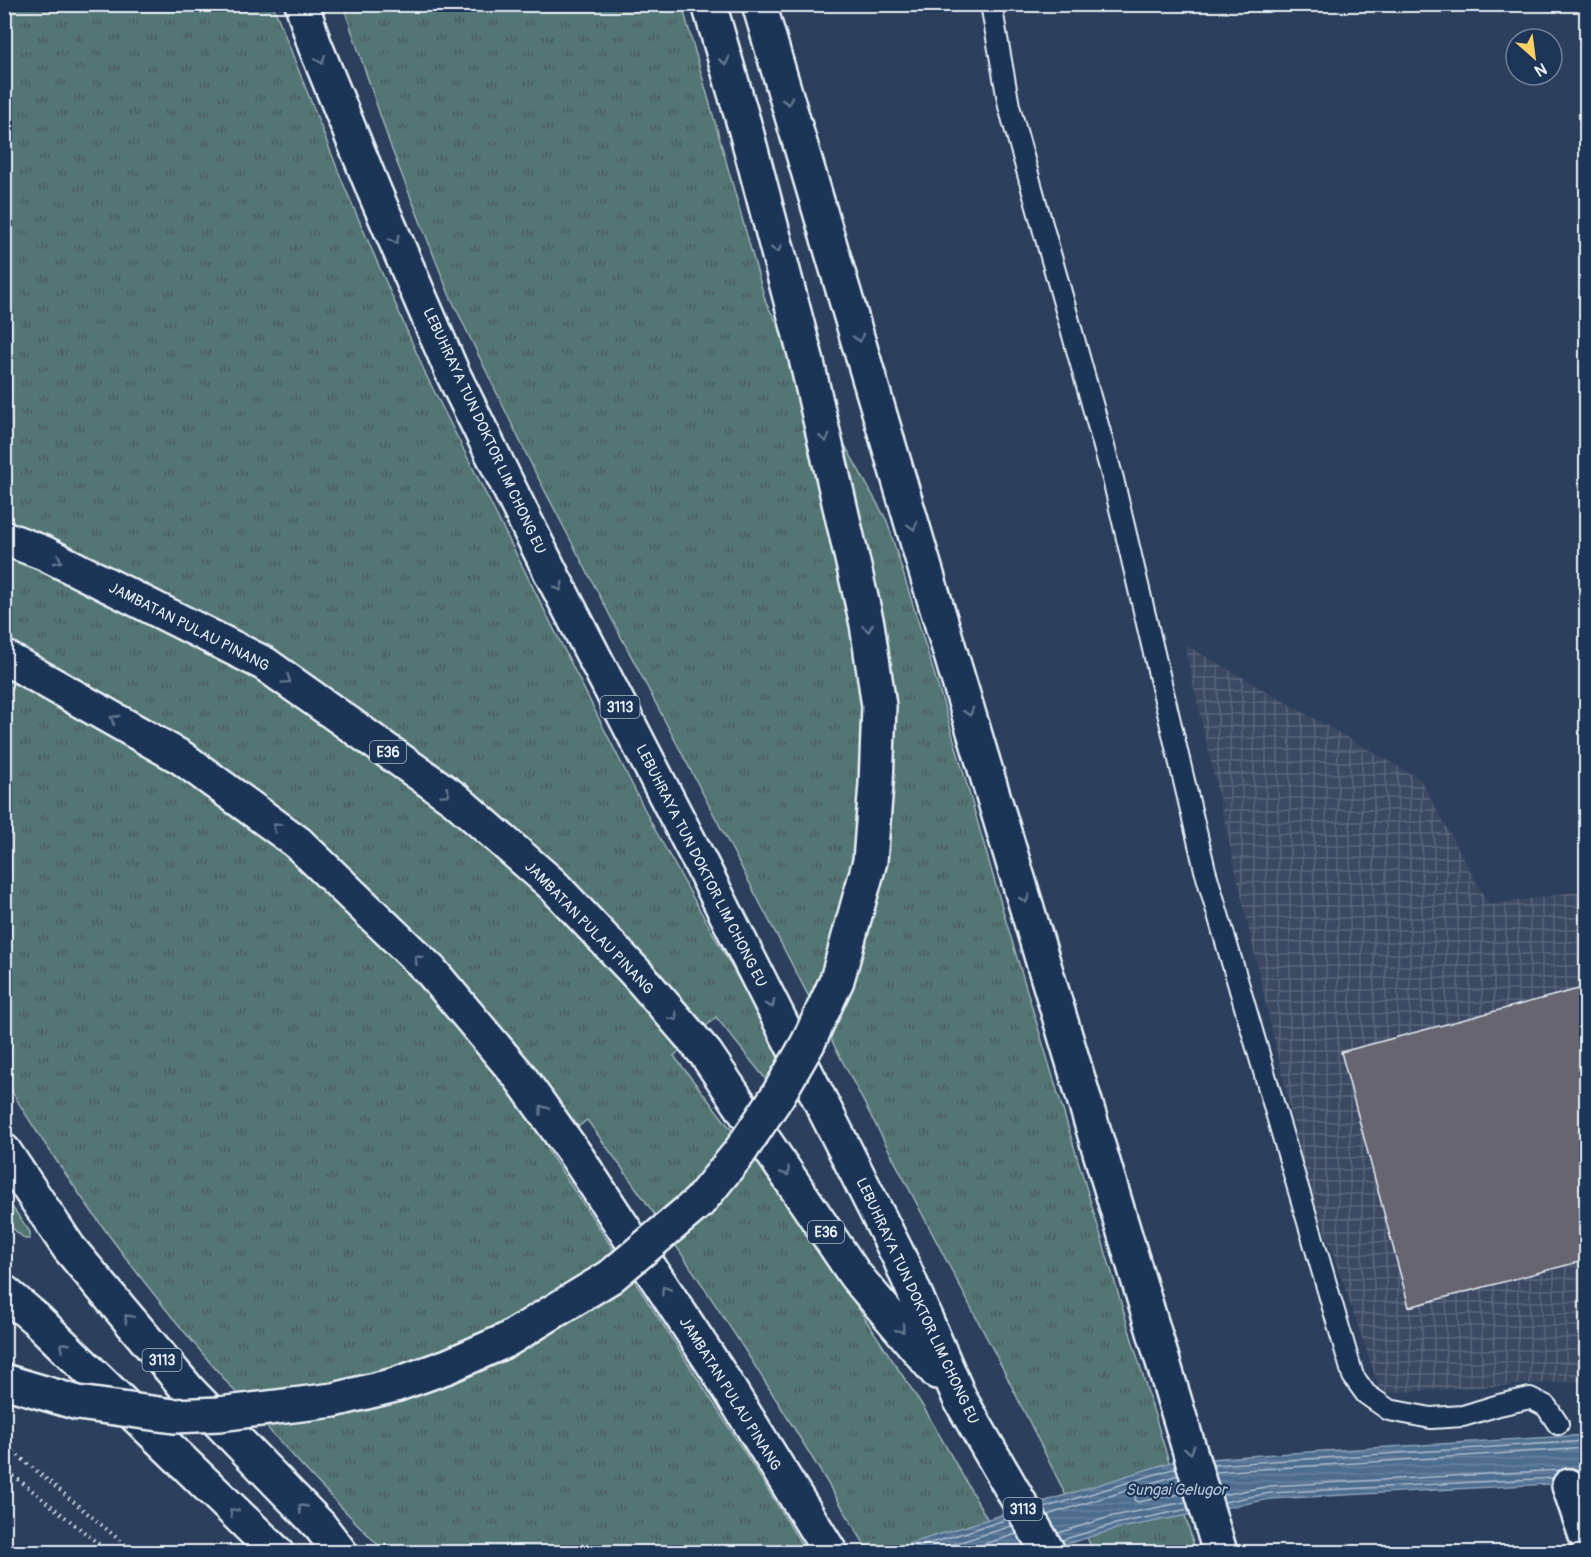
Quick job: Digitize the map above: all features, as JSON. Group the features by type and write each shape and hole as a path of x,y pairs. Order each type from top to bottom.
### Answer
{"main road":[{"name":"LEBUHRAYA TUN DOKTOR LIM CHONG EU","path":"302,4 318,54 453,374 552,575 900,1259 960,1399 1048,1552"},
{"path":"4,1381 78,1403 174,1416 219,1414 334,1400 395,1385 448,1366 507,1340 610,1277 699,1202 739,1153 778,1095 808,1043 837,980 870,861 879,706 867,624 805,354 746,131 709,4"},
{"path":"759,4 930,585 1220,1552"},
{"name":"JAMBATAN PULAU PINANG","path":"4,538 44,553 265,664 455,799 552,884 637,974 706,1054 855,1275 960,1399"},
{"name":"JAMBATAN PULAU PINANG","path":"4,657 182,758 297,842 431,971 520,1077 577,1157 721,1376 830,1552"},
{"name":"3113","path":"4,1151 69,1248 99,1284 190,1392 320,1526 340,1552"},
{"path":"4,1292 35,1318 276,1552"},
{"path":"1569,1485 1587,1536"}],"lane":[{"path":"991,4 1009,106 1113,479 1205,870 1353,1376 1366,1394 1389,1410 1431,1419 1462,1416 1530,1398 1546,1406 1558,1424"}],"path":[{"path":"4,1444 134,1552"},
{"path":"4,1468 109,1552"}],"shaded area":[{"path":"1184,644 1420,779 1489,905 1586,890 1586,1381 1381,1393 1304,1171"}],"green space":[{"path":"4,5 273,5 343,183 427,377 653,826 802,1093 788,1107 716,1017 674,1056 790,1205 924,1408 1006,1552 869,1552 734,1333 662,1225 587,1120 548,1151 712,1400 806,1552 385,1552 263,1424 186,1334 113,1240 30,1121 4,1077"},
{"path":"343,5 682,5 766,303 887,521 1196,1552 1094,1552 1002,1367 533,468 449,294 392,150"},
{"path":"5,1197 30,1232 30,1239 25,1239 5,1222"}],"water":[{"name":"Sungai Gelugor","path":"1586,1435 1586,1482 1270,1499 1116,1529 1040,1552 883,1552 1171,1462"}],"building":[{"path":"1586,987 1586,1260 1409,1307 1341,1052"}]}
